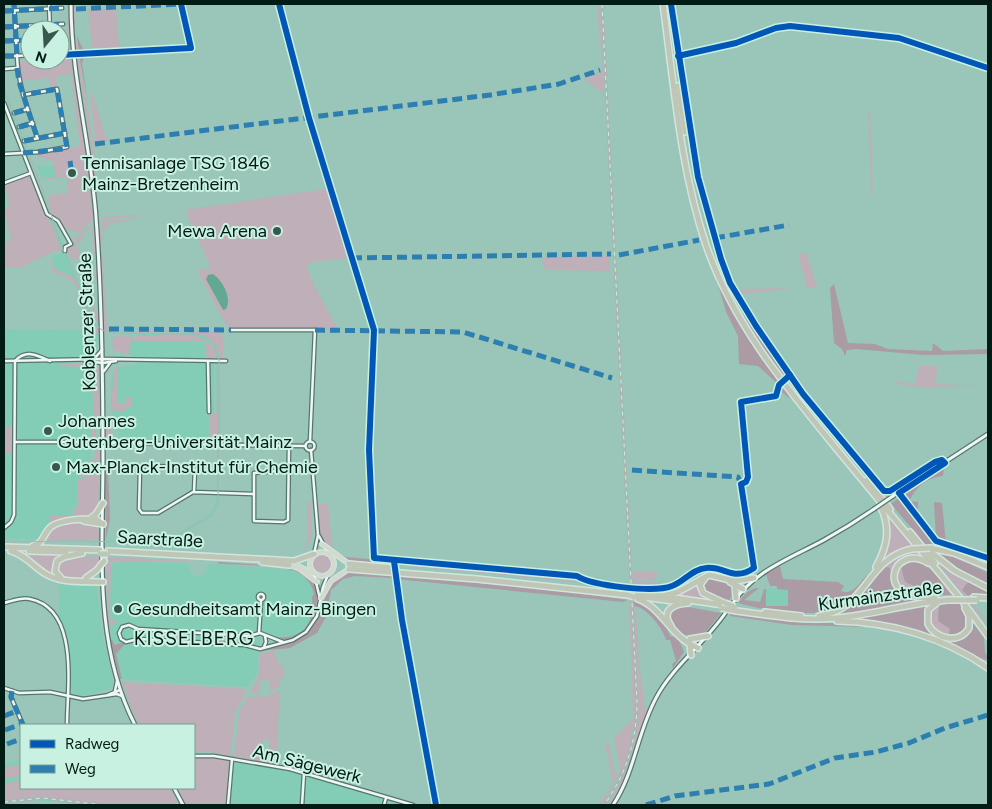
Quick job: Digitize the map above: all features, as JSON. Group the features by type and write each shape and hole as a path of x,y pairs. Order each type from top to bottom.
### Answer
{"highway":[{"path":"665,4 690,184 700,225 715,268 737,314 762,355 960,598 988,636"},
{"path":"665,4 693,183 709,244 731,296 753,335 781,376 988,630"},
{"path":"873,573 885,550 888,535 886,518 877,497"},
{"path":"90,519 96,514 103,503"},
{"path":"23,548 39,544 54,525 90,519 98,519 103,524"},
{"path":"78,520 103,524"},
{"path":"46,534 47,543 58,549"},
{"path":"919,544 955,571 988,588"},
{"name":"Kurmainzstraße","path":"631,594 688,603 723,606 736,605 800,616 831,614 855,600 873,573 892,556 912,549 930,548 954,553 988,568"},
{"name":"Saarstraße","path":"4,549 58,549 100,552"},
{"name":"Saarstraße","path":"4,549 11,551 108,552 294,561 314,554"},
{"path":"11,551 25,557 44,573 56,578 103,582"},
{"name":"Saarstraße","path":"108,552 289,565"},
{"path":"82,553 59,559 54,571 64,578 98,578 103,582"},
{"path":"934,566 918,558 907,559 896,569 895,584 900,591 910,596 947,599"},
{"path":"86,578 97,570 104,561"},
{"path":"349,566 662,596 678,592 709,575 735,583 743,589"},
{"path":"723,606 704,595 700,589 702,582 712,577 735,583 754,578"},
{"path":"735,583 736,605"},
{"path":"631,594 655,608 671,630 690,641 708,636"},
{"name":"Kurmainzstraße","path":"662,596 723,606"},
{"path":"947,599 931,607 927,621 933,631 954,638 965,634 969,624 969,616 960,598"},
{"name":"Kurmainzstraße","path":"736,605 808,620 855,616 947,599 988,600"},
{"path":"688,603 673,605 666,616 674,630 698,648"},
{"path":"808,620 860,622 900,629 944,644 988,668"},
{"path":"690,641 691,655"}],"main road":[{"name":"Koblenzer Straße","path":"70,4 74,59 96,216 104,361 103,582 106,632 117,681 135,724"},
{"path":"736,605 743,589 754,578 825,540 988,434"},
{"path":"322,544 349,566"},
{"path":"321,552 349,566 320,577 313,574 309,563 314,554 321,552"},
{"path":"328,575 334,565 329,555"},
{"path":"289,565 300,569 317,582"},
{"name":"Saarstraße","path":"289,565 302,566 313,574"},
{"path":"320,600 331,581 349,566"},
{"path":"613,805 630,774 647,718 656,699 726,612"},
{"path":"174,789 182,805"}],"street":[{"path":"14,4 17,68 23,95 37,137"},
{"path":"49,4 49,20"},
{"path":"4,11 62,8"},
{"path":"4,27 20,26"},
{"path":"4,41 20,41"},
{"path":"4,56 20,56"},
{"path":"4,69 17,68"},
{"path":"4,154 64,149 67,146 57,89 23,95"},
{"path":"4,102 47,214 58,221 70,244 65,247 65,252"},
{"path":"14,113 28,109"},
{"path":"19,126 32,123"},
{"path":"24,141 65,133"},
{"path":"4,183 30,173"},
{"path":"231,330 315,330 310,441 314,446 311,450 318,535 314,554"},
{"path":"94,359 103,346"},
{"path":"24,354 24,361"},
{"path":"15,361 24,354 36,354 51,361"},
{"path":"80,361 94,359 111,362 118,360"},
{"path":"208,360 209,412"},
{"path":"4,361 226,361"},
{"path":"4,528 11,522 14,515 15,361"},
{"path":"104,371 111,362"},
{"path":"305,446 310,441"},
{"path":"15,442 290,445 305,446 311,450"},
{"path":"289,470 255,472 253,494 254,521 286,522 288,517 290,445"},
{"path":"194,492 194,470 192,467 144,466 140,469 139,509 142,513 158,513 194,492 253,494"},
{"path":"318,535 329,555"},
{"path":"313,574 317,582 320,600"},
{"path":"283,642 259,633 252,636 192,633 137,629 128,625 122,627 119,633 120,638 126,642 138,639 197,642 252,647 257,650 297,638 309,629 317,616 328,575"},
{"path":"4,603 26,598 36,601 48,609 62,624 66,637 67,724"},
{"path":"259,633 261,601"},
{"path":"191,642 189,637 192,633"},
{"path":"197,633 200,638 197,642"},
{"path":"264,635 266,642 264,648"},
{"path":"252,636 250,642 252,647"},
{"path":"116,692 117,681"},
{"path":"4,688 12,691 46,691 88,699 120,690"},
{"path":"12,691 12,698 23,724"},
{"path":"116,692 123,697"},
{"name":"Am Sägewerk","path":"195,756 208,755 304,773 413,805"},
{"path":"228,805 232,759"},
{"path":"302,805 304,773"},
{"path":"384,805 386,798"}],"shaded area":[{"path":"67,4 69,4 72,50 95,221 87,225 73,242 72,238 76,238 79,231 64,230 59,218 52,217 48,198 49,195 68,193 67,177 43,180 56,177 52,160 37,157 38,154 80,146 71,74 56,77 57,87 53,89 48,78 21,81 19,62 20,70 70,70 70,20 67,20"},
{"path":"73,4 75,4 75,33 94,146 98,212 91,147 76,55"},
{"path":"597,4 600,4 604,94 584,79 600,72 602,68"},
{"path":"88,9 116,9 119,47 92,47"},
{"path":"77,36 83,49 122,49 84,58 82,63 88,102 79,55 84,54 84,52 79,52"},
{"path":"4,83 8,101 27,151 24,151 7,105"},
{"path":"92,93 108,142 96,143 90,94"},
{"path":"868,111 870,112 873,194 871,194"},
{"path":"36,165 45,167 54,165 57,177 42,179"},
{"path":"29,175 51,228 48,218 50,219 62,252 53,252 22,267 4,268 4,243 11,240 4,208 10,206 5,184"},
{"path":"331,188 352,258 311,262 307,267 311,279 338,330 231,330 228,328 197,270 211,268 185,210"},
{"path":"149,214 103,220 104,222 149,216 108,225 104,231 103,246 102,217"},
{"path":"50,219 53,220 99,330 89,319 76,281 56,270 53,266 52,255 62,254"},
{"path":"95,224 100,311 99,324 89,301 98,311 97,278 90,277 96,273 92,229 88,230 82,240 76,245 82,258 72,260 66,249 73,247 72,244 91,225"},
{"path":"98,224 101,231 107,326 109,330 133,332 104,330"},
{"path":"806,252 817,288 807,288 798,255"},
{"path":"609,256 610,271 545,270 541,257"},
{"path":"52,257 54,268 72,277 81,289 90,318 99,330 98,335 88,328 87,310 76,286 69,279 52,272"},
{"path":"213,274 226,290 228,305 223,310 206,279 208,275"},
{"path":"718,284 745,333 791,399 779,390 779,385 758,366 739,364 738,336 726,312"},
{"path":"834,284 848,343 875,344 888,349 932,351 933,343 943,351 988,349 988,354 924,355 856,349 847,350 845,356 842,349 834,343 830,288"},
{"path":"730,289 746,308 760,334 788,372 785,377 756,338"},
{"path":"741,289 791,289 740,294"},
{"name":"Johannes Gutenberg-Universität Mainz","path":"4,329 98,331 96,353 80,358 80,364 92,365 98,419 92,428 90,439 91,459 94,462 82,516 68,516 47,524 39,539 4,539"},
{"path":"139,330 225,331 221,332 223,338 223,359 220,359 217,347 210,339 200,334 174,331 136,333"},
{"path":"136,333 197,333 213,340 219,356 220,442 217,442 216,354 211,343 196,336 136,336"},
{"path":"171,334 196,337 206,341 136,341 136,336"},
{"path":"118,336 134,337 134,341 131,341 129,354 113,350 112,340"},
{"path":"131,341 206,341 206,362 214,362 214,413 209,414 209,442 119,440 116,421 111,410 111,380 112,373 117,368 137,364 137,358 129,354"},
{"path":"206,341 214,348 217,358 206,358"},
{"path":"61,363 89,364 100,367 101,429 96,429 96,438 90,438 94,422 93,394 88,389 90,373 85,367 59,366"},
{"path":"919,366 937,366 936,384 988,386 921,387 896,384 895,382 915,383"},
{"path":"118,367 117,403 126,403 126,398 131,398 131,408 126,408 125,412 111,410 114,370"},
{"path":"789,379 884,493 890,493 940,460 943,462 885,498 801,398"},
{"path":"209,413 217,414 217,441 209,442"},
{"path":"110,414 115,426 112,426 111,440 106,440 105,420"},
{"path":"4,426 13,427 13,453 4,453"},
{"path":"96,445 101,445 98,507 89,517 50,523 50,516 73,516 73,507 77,508 77,479 87,479 80,478 80,463 87,463 91,459 94,462"},
{"path":"217,448 219,448 219,503 213,515 167,544 108,542 108,540 166,541 211,513 216,501"},
{"path":"950,461 944,468 943,476 927,481 919,487 909,501 918,502 918,515 903,493"},
{"path":"105,470 108,470 110,519 106,539"},
{"path":"901,496 933,540 942,545 988,559 988,564 953,550 926,545 891,504"},
{"path":"311,502 312,538 303,553 308,538 307,503"},
{"path":"934,502 942,503 946,544 936,540"},
{"path":"317,503 326,503 328,505 332,548 326,546 320,531"},
{"path":"884,509 925,559 915,556 906,558 893,579 891,572 882,566 895,556 914,550 911,546 892,554 879,564 886,550 889,537"},
{"path":"72,522 91,524 100,531 99,539 47,541 51,529"},
{"path":"326,546 346,557 390,561 393,565 346,560"},
{"path":"933,551 957,557 988,573 988,583 964,572"},
{"path":"24,553 61,556 53,565 56,576 41,568"},
{"path":"929,553 988,590 988,593 977,587 963,590 988,622 988,625"},
{"path":"322,554 329,557 332,564 329,571 322,574 315,571 312,564 315,557"},
{"path":"75,556 100,557 99,564 90,574 78,578 64,577 58,574 58,561"},
{"path":"106,557 202,561 109,562 106,561"},
{"path":"909,560 924,562 954,595 951,595 930,569 908,584 914,586 920,594 933,596 907,594 896,581 898,568"},
{"path":"913,561 930,569 951,595 920,594 914,586 905,582 901,567"},
{"path":"218,562 297,569 316,583 316,611 308,628 294,638 284,640 266,635 288,637 301,632 306,627 312,612 312,597 314,594 310,583 305,577 288,569 219,564"},
{"path":"399,562 572,578 618,586 396,565"},
{"path":"106,563 111,563 109,619 117,620 108,630"},
{"name":"KISSELBERG","path":"116,563 188,563 191,573 199,577 205,573 208,564 293,570 313,587 312,613 308,623 295,636 279,639 261,631 256,676 247,687 122,679 110,629 111,567"},
{"path":"780,566 783,579 838,582 844,586 841,591 846,592 853,590 868,575 850,600 830,610 804,613 790,612 738,603 749,591 759,588 744,600 760,602 764,589 766,589 766,606 788,606 788,590 777,589 777,586 770,586 766,574"},
{"path":"882,566 890,568 895,584 900,592 916,599 916,602 834,617 833,615 849,606 861,594"},
{"path":"357,572 393,575 394,578 355,576 343,579 331,590 326,617 317,633 290,648 260,651 296,640 307,633 319,615 330,586 336,579 345,574"},
{"path":"632,572 658,572 655,580 635,579 635,581 674,584 659,587 633,586"},
{"path":"398,576 549,589 628,600 623,602 405,580 398,579"},
{"path":"710,579 732,585 734,593 729,601 707,595 702,587 705,580"},
{"path":"701,580 699,590 709,600 673,595"},
{"path":"59,581 97,586 101,628 113,683 109,689 81,696 72,693 68,635 57,614 59,611"},
{"path":"968,582 988,593 988,597 967,595 962,590"},
{"path":"766,589 788,589 788,606 765,606"},
{"path":"631,600 634,601 638,719 634,745 622,779 607,805 603,805 609,797 633,736 636,701"},
{"path":"631,600 636,717 631,736 633,736 624,767 603,804 599,805 613,783 605,743 608,742 616,778 620,768 614,738 633,719 629,601"},
{"path":"634,601 652,609 665,624 670,636 678,638 684,652 673,668 672,664 676,661 670,640 666,640 658,624 649,614 634,606"},
{"path":"960,603 966,620 966,627 961,636 949,634 950,629 938,621 939,604"},
{"path":"925,604 928,609 925,615 926,625 953,640 961,638 972,622 984,638 985,652 988,658 986,660 938,640 852,620 851,618"},
{"path":"939,604 952,636 946,636 932,629 930,615"},
{"path":"634,606 636,606 645,712 652,702 624,781 611,805 607,805 620,783 629,759 635,734 638,684"},
{"path":"682,606 721,613 705,633 692,637 680,633 670,623 669,612 671,608"},
{"path":"730,614 795,622 858,624 900,631 936,642 868,627 792,625 730,616"},
{"path":"159,631 188,633 188,641 182,641 183,639 158,639 155,635"},
{"path":"108,634 115,645 125,644 116,654 122,679 120,679"},
{"path":"201,634 205,636 250,637 250,645 206,640 202,642"},
{"path":"275,650 278,665 282,664 285,677 280,678 280,686 269,693 271,681 260,680 259,694 250,692 259,675 260,654"},
{"path":"122,682 248,689 235,712 231,756 210,752 195,752 195,724 139,724 131,708"},
{"path":"280,690 276,765 267,764 270,739 263,739 262,762 234,758 239,712 247,697 268,696"},
{"path":"204,757 229,761 226,805 185,805 178,789 195,789 195,758"},
{"path":"20,761 20,780 4,784 4,763"},
{"path":"238,761 290,771 405,805 230,805 233,765"},
{"path":"19,765 20,773 17,774 20,777 4,779 4,767"},
{"path":"20,780 20,789 171,789 178,805 108,805 43,797 4,800 4,784"},
{"path":"43,797 72,799 108,805 33,800 4,804 4,800"}],"tram line":[{"path":"4,88 48,204 59,240 94,323 102,330 113,333 196,334 207,337 215,344 219,361 218,503 211,516 164,543 4,542"}],"railway":[{"path":"602,4 637,702 635,729 629,756 612,793 604,805"},
{"path":"4,802 43,798 103,805"}],"marked path":[{"path":"4,56 17,56 14,4"},
{"path":"76,9 181,4"},
{"path":"4,11 62,8"},
{"path":"4,27 20,26"},
{"path":"4,41 20,40"},
{"path":"17,68 19,82 37,137"},
{"path":"95,144 490,95 559,84 600,70"},
{"path":"23,95 57,89 67,147 64,149 23,153"},
{"path":"14,113 28,109"},
{"path":"19,127 33,123"},
{"path":"24,141 65,133"},
{"path":"70,161 72,174"},
{"path":"715,238 789,225"},
{"path":"619,255 699,240"},
{"path":"352,258 611,254"},
{"path":"109,329 231,330"},
{"path":"315,330 463,332 612,378"},
{"path":"632,470 738,477 741,484"},
{"path":"12,691 11,697 23,724"},
{"path":"4,716 17,711"},
{"path":"646,805 675,796 769,784 835,758 876,752 909,743 945,728 988,715"},
{"path":"5,730 20,725"},
{"path":"7,744 20,739"}],"cycle path":[{"path":"70,54 191,48 181,4"},
{"path":"279,4 309,118 374,330 369,450 374,558 577,576 596,583 638,589 672,586 692,573 706,568 719,569 735,574 747,572 754,568 741,484 746,482 748,477 741,402 776,396 779,385 790,375"},
{"path":"671,4 698,177 721,259 730,283 756,326 803,394 884,491 890,491 935,462 942,460 945,463 899,493 936,541 988,558"},
{"path":"678,56 736,43 776,28 790,26 899,38 988,68"},
{"path":"394,561 402,620 436,805"}],"place":[{"name":"Tennisanlage TSG 1846 Mainz-Bretzenheim","path":"72,173"},
{"name":"Mewa Arena","path":"277,231"},
{"name":"Johannes Gutenberg-Universität Mainz","path":"48,431"},
{"name":"Max-Planck-Institut für Chemie","path":"56,467"},
{"name":"Gesundheitsamt Mainz-Bingen","path":"118,609"}],"district":[{"name":"KISSELBERG","path":"194,638"}]}
